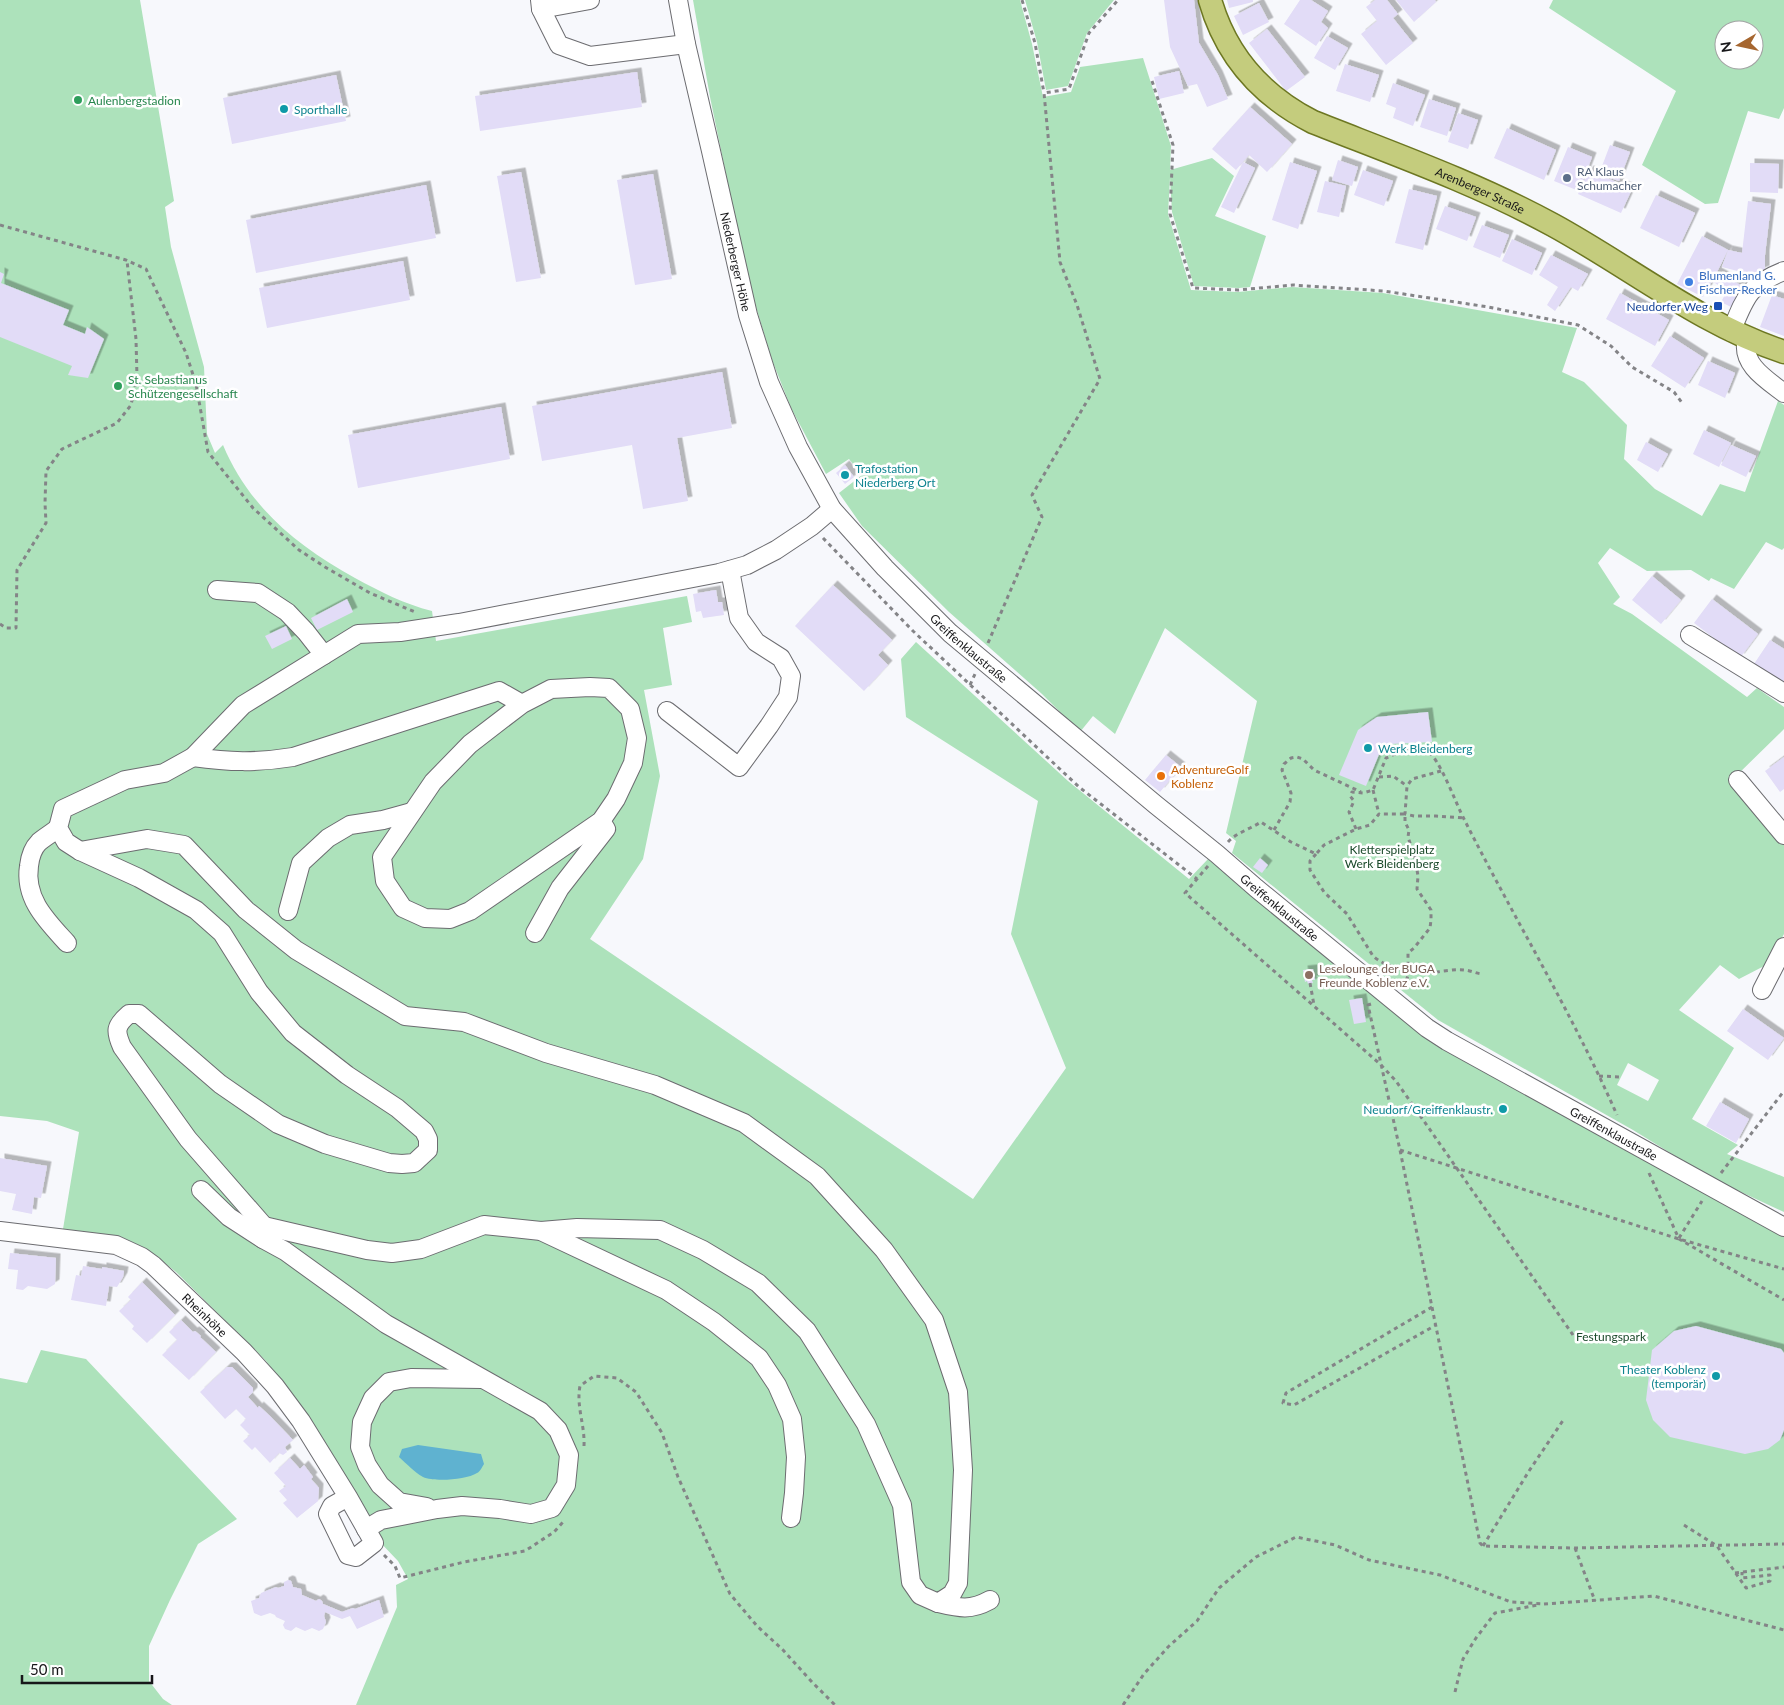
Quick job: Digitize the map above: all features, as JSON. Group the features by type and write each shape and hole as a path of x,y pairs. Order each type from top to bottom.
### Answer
{"main road":[{"name":"Arenberger Straße","path":"1210,0 1221,30 1244,68 1277,101 1296,113 1313,122 1461,181 1507,202 1553,226 1739,335 1784,352"}],"street":[{"path":"590,0 540,4 559,45 590,56 686,44"},
{"name":"Niederberger Höhe","path":"678,0 686,44 748,315 769,382 798,447 832,509"},
{"path":"1784,271 1764,280 1749,292 1739,335 1752,365 1784,393"},
{"path":"67,943 40,912 31,894 28,874 30,855 38,843 58,828 63,809 125,780 164,773 193,757 243,705 358,634 400,632 459,623 730,570 747,565 812,526 832,509"},
{"name":"Greiffenklaustraße","path":"832,509 885,568 950,633 1427,1028 1447,1041 1784,1227"},
{"path":"667,711 739,767 788,697 791,676 781,658 756,642 739,618 730,570"},
{"path":"217,590 258,593 287,612 324,655"},
{"path":"1690,634 1784,693"},
{"path":"590,687 609,688 630,709 637,738 633,763 616,799 601,821 470,911 450,919 425,918 403,908 385,881 382,857 433,782 470,744 522,704 551,690 590,687"},
{"path":"193,757 225,762 254,762 293,757 499,691 522,704"},
{"path":"1738,780 1784,836"},
{"path":"288,911 301,863 328,838 350,825 382,820 412,812"},
{"path":"535,933 560,888 606,829 601,821"},
{"path":"58,828 66,842 80,851 139,878 196,910 222,933 259,992 292,1033 347,1075 397,1108 424,1131 428,1139 428,1150 414,1162 402,1164 389,1163 325,1144 278,1124 220,1084 139,1014 129,1014 120,1022 117,1034 122,1047 188,1139 264,1233 285,1251 386,1324 540,1411 558,1430 569,1455 566,1485 552,1508 531,1514 462,1506 381,1520 356,1556 348,1555 328,1514 332,1506 348,1496"},
{"path":"80,851 147,839 184,845 246,910 296,950 405,1016 464,1022 546,1053 655,1085 744,1123 817,1176 884,1250 934,1320 958,1392 963,1470 958,1583 952,1594 938,1602"},
{"path":"1762,990 1784,948"},
{"path":"201,1190 229,1217 264,1233 392,1253 421,1249 484,1225 541,1231 577,1228 660,1230 703,1250 758,1283 807,1331 866,1424 902,1505 911,1582 920,1595 958,1608 978,1607 990,1600"},
{"name":"Rheinhöhe","path":"0,1231 116,1245 125,1248 153,1265 244,1352 275,1386 301,1421 348,1496 370,1536"},
{"path":"541,1231 666,1290 714,1322 759,1358 777,1385 792,1419 796,1457 791,1518"},
{"path":"437,1509 399,1502 380,1485 367,1465 360,1447 362,1422 372,1398 389,1382 411,1378 484,1379"}],"path":[{"path":"970,685 1042,516 1032,495 1100,379 1077,305 1060,262 1044,92 1035,43 1022,0"},
{"path":"1044,92 1069,90 1089,33 1118,0"},
{"path":"1152,81 1173,145 1170,214 1193,288 1238,290 1293,285 1384,291 1488,307 1578,325 1611,346 1632,368 1674,392 1683,404"},
{"path":"0,225 126,260 146,269 186,353 196,384 208,452 253,508 299,550 370,592 416,612"},
{"path":"0,624 6,628 16,628 17,570 46,523 44,503 46,471 62,449 117,423 130,405 138,377 136,339 126,260"},
{"path":"812,526 913,631 1079,788 1197,879"},
{"path":"1379,814 1373,790 1386,758 1409,748 1425,749 1434,756 1464,818 1600,1076 1618,1119 1679,1239 1784,1300"},
{"path":"1274,830 1290,802 1291,792 1282,770 1284,764 1291,758 1303,758 1314,770 1363,793"},
{"path":"1410,970 1408,953 1430,928 1431,920 1430,910 1417,890 1418,876 1415,858 1408,837 1409,830 1405,822 1407,786 1412,779 1441,771"},
{"path":"1378,777 1393,776 1407,786"},
{"path":"1356,829 1349,812 1354,801 1350,796 1352,792 1363,793 1373,790"},
{"path":"1379,814 1464,818"},
{"path":"1379,814 1370,825 1356,829 1324,845 1310,861 1310,870 1324,892 1347,914 1373,956 1390,967 1433,972 1465,970 1483,974"},
{"path":"1316,854 1291,842 1261,822 1235,835 1185,893 1380,1064 1396,1082 1573,1335"},
{"path":"1393,987 1405,984 1410,970 1415,964"},
{"path":"1310,983 1314,1006"},
{"path":"1368,1005 1400,1150 1480,1543 1483,1546"},
{"path":"1600,1076 1621,1077"},
{"path":"1679,1239 1711,1186 1784,1091"},
{"path":"1400,1150 1679,1239 1784,1269"},
{"path":"1432,1307 1286,1393 1283,1403 1294,1405 1436,1325"},
{"path":"616,1378 636,1392 662,1433 678,1477 730,1594 757,1626 783,1650 835,1705"},
{"path":"1483,1546 1529,1471 1564,1419"},
{"path":"1684,1525 1717,1546 1746,1588 1770,1581 1770,1575 1742,1578 1742,1572"},
{"path":"1123,1705 1144,1674 1168,1647 1197,1621 1219,1588 1256,1557 1296,1537 1335,1545 1369,1560 1440,1575 1511,1602 1546,1604"},
{"path":"1483,1546 1575,1548 1784,1544"},
{"path":"1575,1548 1595,1601"},
{"path":"1735,1573 1784,1567"},
{"path":"1455,1692 1463,1659 1495,1613 1546,1604 1654,1596 1784,1630"}],"green space":[{"name":"Festungspark","path":"0,0 140,0 174,201 165,207 171,247 204,367 207,434 215,453 223,445 246,487 277,523 334,566 383,593 432,611 436,641 687,596 692,622 663,628 672,685 644,690 660,776 643,859 590,939 973,1199 1066,1068 1011,934 1038,801 906,717 901,659 916,642 1068,781 1189,879 1208,859 1356,978 1784,1232 1784,1705 356,1705 397,1607 396,1585 408,1579 398,1561 377,1539 313,1426 266,1361 176,1272 147,1249 119,1236 63,1229 79,1132 47,1121 0,1116"},
{"name":"Kletterspielplatz Werk Bleidenberg","path":"693,0 1020,0 1032,44 1043,97 1071,92 1080,67 1143,58 1171,146 1170,170 1212,158 1234,176 1215,216 1266,236 1250,287 1194,286 1172,212 1170,178 1168,214 1191,290 1238,292 1292,287 1383,293 1577,328 1562,372 1584,382 1627,425 1624,459 1655,489 1702,516 1720,484 1745,492 1778,401 1784,405 1784,548 1782,550 1766,542 1734,589 1711,578 1709,581 1691,570 1647,571 1610,548 1598,563 1620,597 1613,604 1632,614 1747,697 1757,688 1784,707 1784,729 1732,780 1784,841 1784,934 1768,964 1739,979 1720,965 1679,1010 1734,1048 1692,1119 1738,1145 1727,1154 1784,1177 1784,1212 1711,1178 1633,1130 1438,1020 1232,853 1236,841 1226,833 1257,701 1165,628 1115,734 1093,716 1080,732 1042,694 949,612 862,526 839,493 862,475 849,459 826,474 791,408 772,360 756,307 740,242 710,97","holes":["1628,1063 1659,1080 1648,1101 1617,1085"]},
{"path":"1025,0 1114,0 1087,33 1068,86 1046,90 1037,42"},
{"path":"1553,0 1784,0 1784,108 1779,119 1748,111 1718,203 1705,204 1642,165 1676,91 1549,8"},
{"path":"41,1350 86,1359 237,1519 198,1544 149,1646 149,1681 163,1699 172,1705 0,1705 0,1378 27,1383"}],"water":[{"path":"418,1445 481,1454 484,1464 480,1471 458,1479 428,1479 417,1473 399,1457 402,1449"}],"building":[{"path":"1164,0 1194,0 1199,43 1218,75 1228,99 1207,107 1197,84 1188,86 1170,47"},
{"path":"1227,0 1253,0 1253,2 1229,8"},
{"path":"1300,0 1311,0 1328,11 1321,22 1328,28 1316,46 1284,24"},
{"path":"1375,0 1387,0 1398,14 1393,18 1413,43 1386,65 1361,34 1377,21 1366,7"},
{"path":"1396,0 1435,0 1436,2 1414,22"},
{"path":"1259,3 1269,22 1243,35 1234,16"},
{"path":"1267,29 1305,77 1286,91 1249,43"},
{"path":"1327,36 1348,48 1335,70 1314,58"},
{"path":"1345,64 1379,75 1370,102 1336,91"},
{"path":"1179,71 1184,93 1159,99 1154,77"},
{"path":"637,72 642,107 480,131 475,96"},
{"name":"Sporthalle","path":"336,75 346,121 232,144 223,98"},
{"path":"1393,83 1425,95 1413,126 1393,118 1396,108 1386,104"},
{"path":"1429,99 1456,108 1447,136 1420,127"},
{"path":"1250,107 1292,144 1267,172 1249,155 1236,170 1212,149"},
{"path":"1458,113 1478,120 1468,149 1448,142"},
{"path":"1507,128 1556,150 1544,180 1494,158"},
{"path":"1610,145 1630,152 1619,181 1599,174"},
{"path":"1568,147 1592,157 1579,191 1554,181"},
{"path":"1338,160 1358,167 1352,186 1332,180"},
{"path":"1243,162 1255,168 1234,213 1221,207"},
{"path":"1290,162 1317,171 1298,229 1272,220"},
{"path":"1750,163 1779,164 1778,193 1750,192"},
{"path":"1363,170 1393,181 1384,206 1354,195"},
{"path":"1589,170 1632,189 1621,213 1578,194"},
{"path":"521,172 541,278 516,282 497,176"},
{"path":"653,174 672,279 635,285 617,180"},
{"path":"1325,181 1346,186 1339,217 1317,212"},
{"path":"426,185 436,238 256,273 246,220"},
{"path":"1409,189 1437,196 1423,250 1395,243"},
{"path":"1656,195 1695,213 1679,247 1640,228"},
{"path":"1748,201 1771,204 1765,270 1753,275 1722,267 1728,250 1742,253"},
{"path":"1445,206 1476,217 1467,241 1436,229"},
{"path":"1482,225 1509,235 1500,258 1473,247"},
{"path":"1702,236 1728,250 1717,272 1746,288 1735,309 1721,302 1727,291 1712,281 1703,297 1677,284"},
{"path":"1512,239 1542,253 1532,275 1502,261"},
{"path":"1551,255 1588,274 1578,291 1571,287 1555,311 1547,305 1558,287 1539,275"},
{"path":"403,261 410,300 267,328 259,288"},
{"path":"0,272 4,274 1,283 69,310 63,325 85,334 87,327 104,339 88,378 68,375 72,366 0,337"},
{"path":"1620,293 1669,320 1655,346 1606,319"},
{"path":"1772,295 1784,299 1784,336 1760,327"},
{"path":"1670,336 1704,358 1685,388 1651,366"},
{"path":"1708,361 1735,373 1725,398 1698,385"},
{"path":"722,372 732,428 677,438 688,501 643,509 632,445 542,461 532,406"},
{"path":"501,407 510,459 358,488 348,435"},
{"path":"1704,430 1731,443 1719,467 1693,454"},
{"path":"1646,442 1668,454 1658,472 1637,460"},
{"path":"1731,445 1756,456 1746,477 1721,465"},
{"name":"Trafostation Niederberg Ort","path":"845,465 854,477 845,484 836,473"},
{"path":"1652,576 1681,600 1661,624 1632,600"},
{"path":"833,585 892,640 878,655 888,665 864,691 795,626"},
{"path":"716,590 718,602 722,602 724,615 703,618 701,611 696,612 693,594"},
{"path":"347,599 353,612 317,630 311,618"},
{"path":"1712,599 1758,634 1740,658 1694,623"},
{"path":"286,626 292,639 272,649 265,636"},
{"path":"1770,640 1784,649 1784,685 1754,664"},
{"name":"Werk Bleidenberg","path":"1428,712 1432,742 1390,744 1380,752 1366,786 1339,775 1358,730 1377,717"},
{"path":"1166,755 1181,767 1160,792 1145,780"},
{"path":"1784,757 1784,789 1780,792 1765,771"},
{"path":"1260,858 1268,865 1262,873 1253,867"},
{"name":"Leselounge der BUGA Freunde Koblenz e.V.","path":"1313,969 1315,980 1312,980 1313,983 1308,984 1307,981 1305,982 1303,970"},
{"path":"1362,998 1366,1022 1354,1024 1349,1000"},
{"path":"1743,1009 1784,1038 1768,1060 1727,1031"},
{"path":"1720,1102 1749,1119 1736,1143 1706,1126"},
{"path":"0,1158 47,1166 41,1198 34,1197 32,1214 12,1210 16,1194 0,1191"},
{"path":"10,1253 56,1258 55,1284 47,1289 28,1286 23,1290 16,1289 18,1270 8,1269"},
{"path":"83,1266 124,1271 117,1287 109,1286 106,1306 71,1300 76,1275 81,1276"},
{"path":"142,1282 175,1315 147,1343 132,1329 134,1326 119,1311 131,1300 128,1297"},
{"path":"181,1320 193,1332 195,1331 201,1336 216,1352 189,1380 162,1355 177,1340 169,1332"},
{"name":"Theater Koblenz (temporär)","path":"1696,1326 1781,1349 1784,1353 1784,1430 1780,1440 1768,1449 1745,1454 1670,1437 1653,1420 1646,1400 1652,1350 1674,1331"},
{"path":"227,1367 232,1367 253,1388 253,1392 248,1397 293,1440 285,1447 287,1452 283,1455 279,1453 270,1463 255,1447 252,1450 243,1441 250,1435 240,1425 246,1419 236,1409 225,1419 200,1392"},
{"path":"290,1458 300,1469 304,1465 313,1477 311,1479 319,1488 318,1501 297,1518 283,1503 287,1500 279,1491 286,1486 274,1473"},
{"path":"291,1581 293,1587 301,1589 302,1595 316,1601 319,1599 323,1604 342,1612 379,1600 384,1617 357,1629 350,1616 342,1619 325,1612 326,1622 323,1629 319,1631 312,1628 305,1631 296,1627 291,1631 285,1629 283,1625 285,1621 275,1615 270,1613 261,1616 254,1613 251,1601 259,1598 261,1593 284,1586 284,1582"}],"place":[{"name":"Aulenbergstadion","path":"78,100"},
{"name":"Sporthalle","path":"284,109"},
{"name":"RA Klaus Schumacher","path":"1567,178"},
{"name":"Blumenland G. Fischer-Recker","path":"1689,282"},
{"name":"Neudorfer Weg","path":"1718,306"},
{"name":"St. Sebastianus Schützengesellschaft","path":"118,386"},
{"name":"Trafostation Niederberg Ort","path":"845,475"},
{"name":"Werk Bleidenberg","path":"1368,748"},
{"name":"AdventureGolf Koblenz","path":"1161,776"},
{"name":"Leselounge der BUGA Freunde Koblenz e.V.","path":"1309,975"},
{"name":"Neudorf/Greiffenklaustr.","path":"1503,1109"},
{"name":"Theater Koblenz (temporär)","path":"1716,1376"}]}
